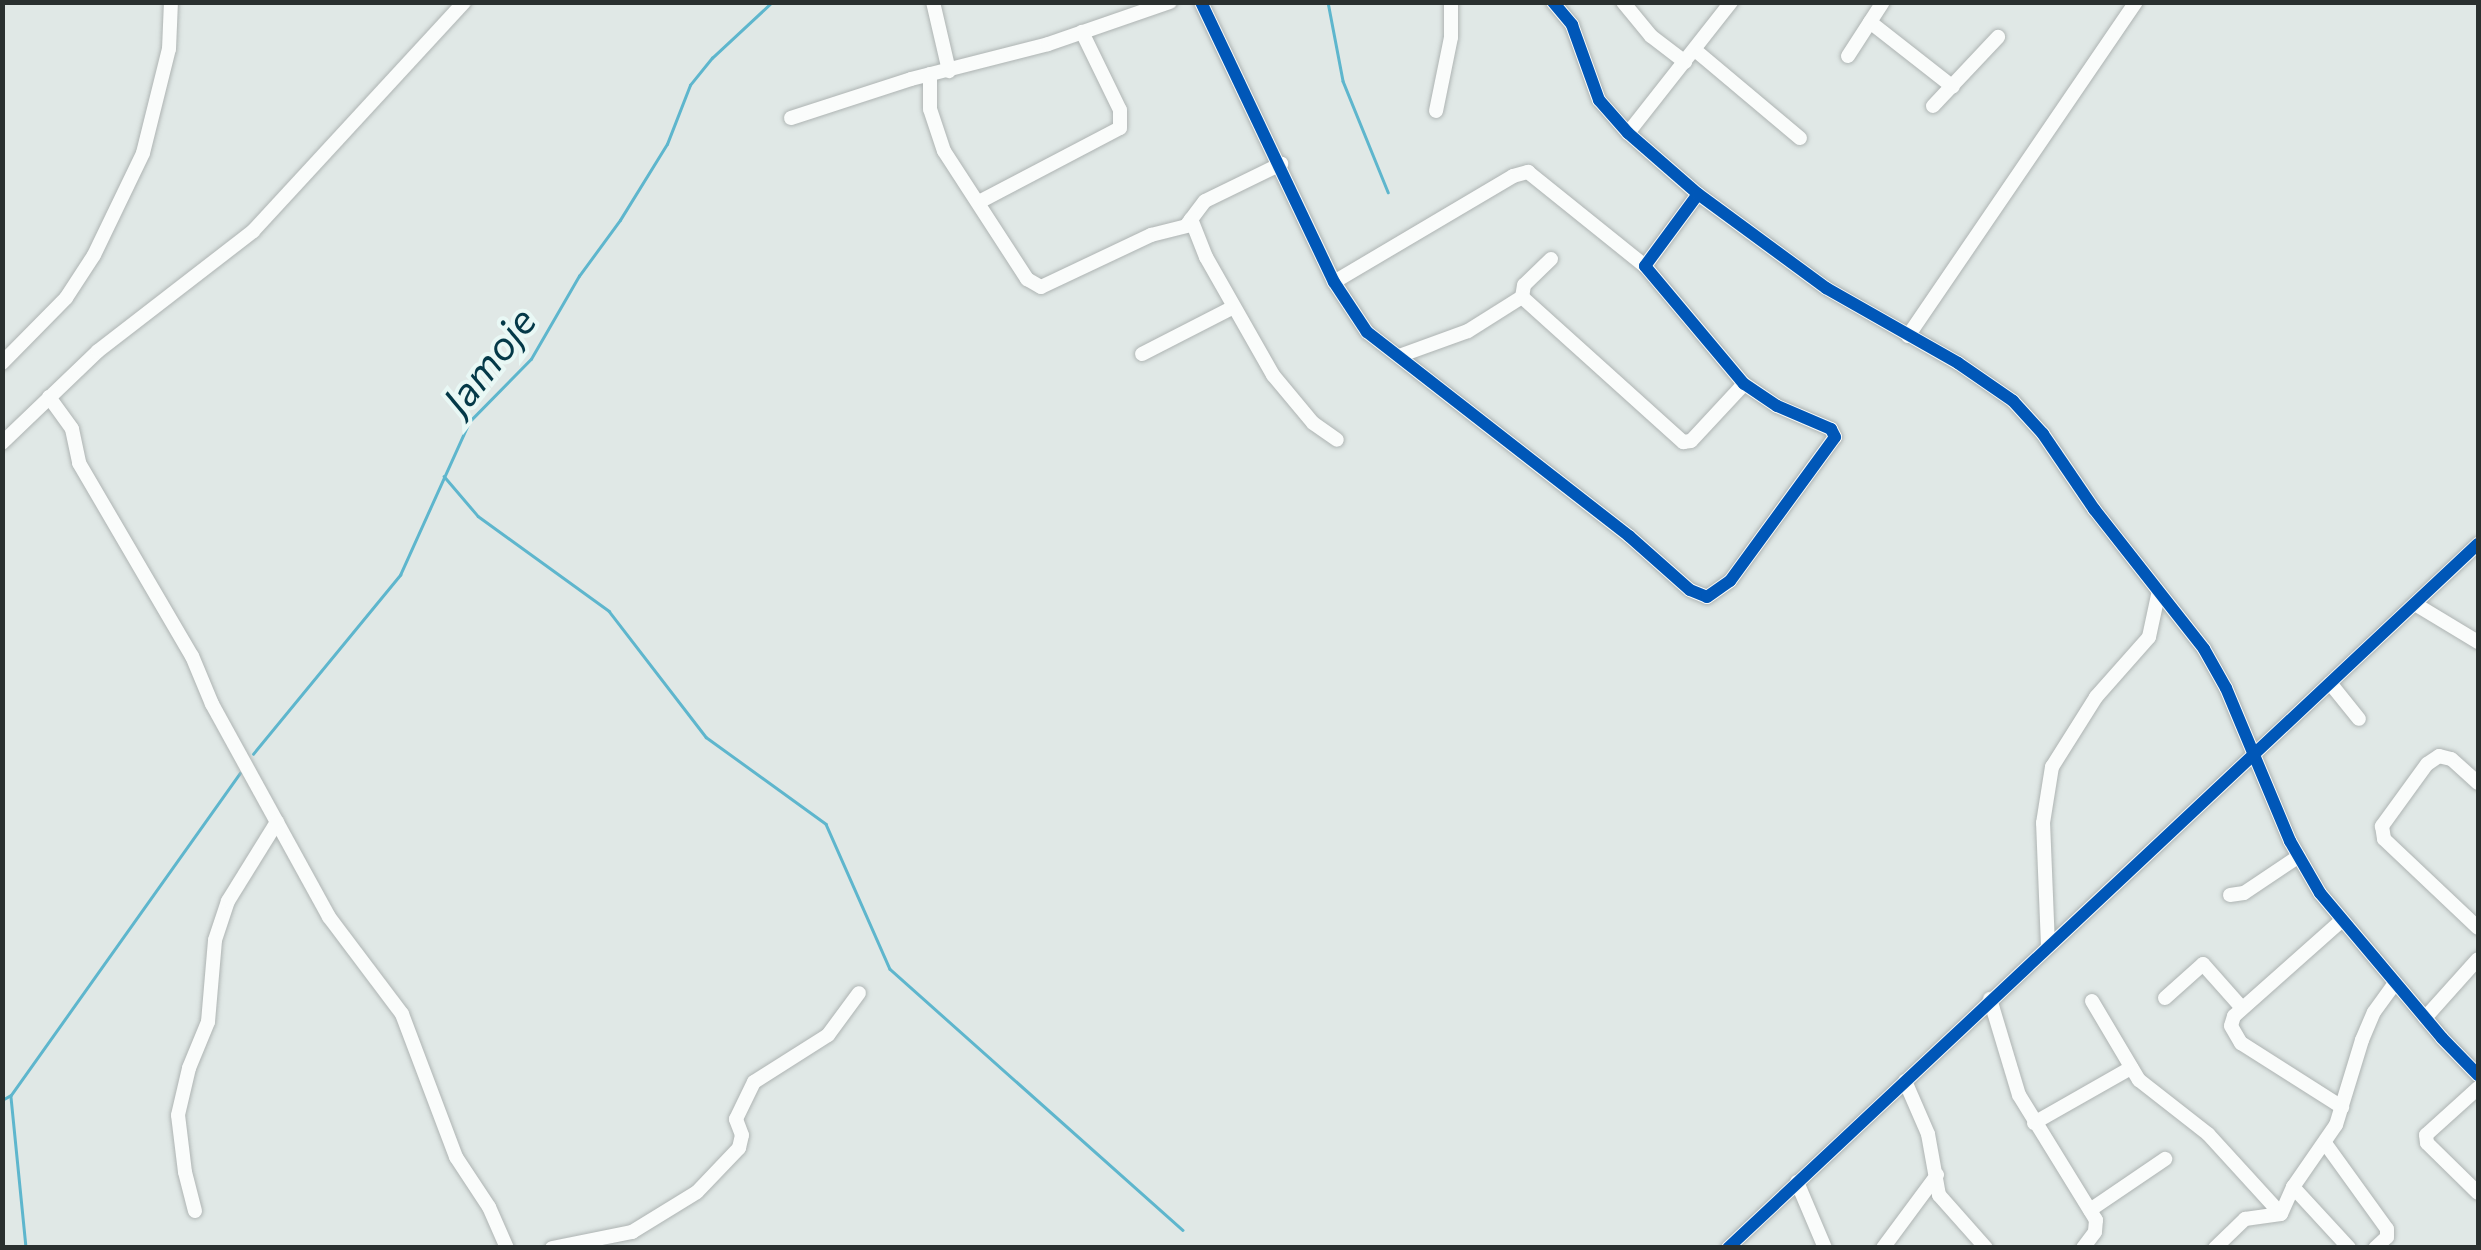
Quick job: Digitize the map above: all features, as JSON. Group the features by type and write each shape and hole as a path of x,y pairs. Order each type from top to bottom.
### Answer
{"street":[{"path":"2,363 34,335 85,269 143,154 169,50 171,2"},
{"path":"933,2 949,71"},
{"path":"790,118 1082,32 1170,2"},
{"path":"1201,2 1334,282 1367,332 1703,597 1713,596 1730,581 1834,444 1831,428 1777,406 1744,384 1644,266 1528,172 1513,176 1334,282"},
{"path":"1436,111 1451,37 1451,2"},
{"path":"1554,2 1572,25 1599,100 1628,133 1698,194 1826,288 1958,363 2014,401 2043,434 2158,595 2204,649 2226,688 2299,856 2341,920 2478,1075"},
{"path":"1623,2 1651,36 1690,56 1800,138"},
{"path":"1628,133 1732,2"},
{"path":"1848,56 1883,2"},
{"path":"1908,336 2136,2"},
{"path":"2,443 98,352 253,231 460,4"},
{"path":"1870,22 1953,87"},
{"path":"980,202 1120,128 1120,110 1082,32"},
{"path":"1933,106 1998,38"},
{"path":"930,74 930,109 952,164 1027,279 1041,287 1151,234 1186,226 1205,201 1281,164"},
{"path":"1644,266 1698,194"},
{"path":"1190,219 1273,375 1313,424 1337,440"},
{"path":"1398,356 1468,331 1522,297 1524,285 1551,259"},
{"path":"1522,297 1683,442 1692,440 1744,384"},
{"path":"1142,354 1234,306"},
{"path":"49,396 72,429 79,462 192,656 212,704 349,949 402,1014 456,1157 488,1207 507,1248"},
{"path":"1728,1248 2478,544"},
{"path":"2048,946 2042,824 2049,778 2096,697 2154,629 2158,595"},
{"path":"2415,604 2478,642"},
{"path":"2330,683 2359,719"},
{"path":"2478,783 2451,759 2439,756 2410,785 2382,826 2384,839 2478,928"},
{"path":"196,1211 185,1172 178,1115 189,1068 208,1022 214,940 228,901 277,822"},
{"path":"2230,895 2244,893 2299,856"},
{"path":"2341,920 2242,1008 2231,1026 2241,1044 2342,1107"},
{"path":"2425,1018 2478,959"},
{"path":"2166,998 2203,964 2242,1008"},
{"path":"2281,1214 2293,1188 2325,1143 2342,1107 2374,1012 2395,983"},
{"path":"552,1248 632,1232 697,1192 739,1148 742,1135 736,1118 754,1082 828,1036 859,993"},
{"path":"1990,999 2019,1095 2090,1210 2096,1229 2083,1248"},
{"path":"2092,1001 2131,1068 2153,1094 2208,1134 2281,1214"},
{"path":"2034,1122 2131,1068"},
{"path":"1904,1080 1928,1134 1933,1185 1986,1248"},
{"path":"2478,1088 2426,1135 2427,1143 2478,1194"},
{"path":"2325,1143 2387,1230 2387,1237 2375,1248"},
{"path":"2090,1210 2165,1158"},
{"path":"1797,1182 1825,1248"},
{"path":"1884,1248 1933,1185"},
{"path":"2293,1188 2349,1248"},
{"path":"2215,1248 2245,1218 2281,1214"}],"waterway":[{"name":"Jamoje","path":"253,754 400,575 469,422 531,359 579,276 620,220 667,144 690,85 712,58 772,2"},
{"path":"1328,2 1343,81 1388,192"},
{"path":"444,476 478,516 609,611 706,737 826,824 890,969 1183,1230"},
{"name":"Jamoje","path":"2,1100 11,1095 240,773"},
{"path":"11,1097 26,1248"}],"cycle path":[{"path":"1201,2 1334,282 1367,332 1629,536 1690,590 1707,597 1730,581 1835,437 1831,429 1777,406 1744,384 1645,266 1698,194"},
{"path":"1553,2 1572,25 1599,100 1628,133 1698,194 1826,288 1958,363 2013,401 2043,434 2094,509 2204,649 2226,688 2290,841 2320,893 2478,1075"},
{"path":"1728,1248 2478,544"}]}
